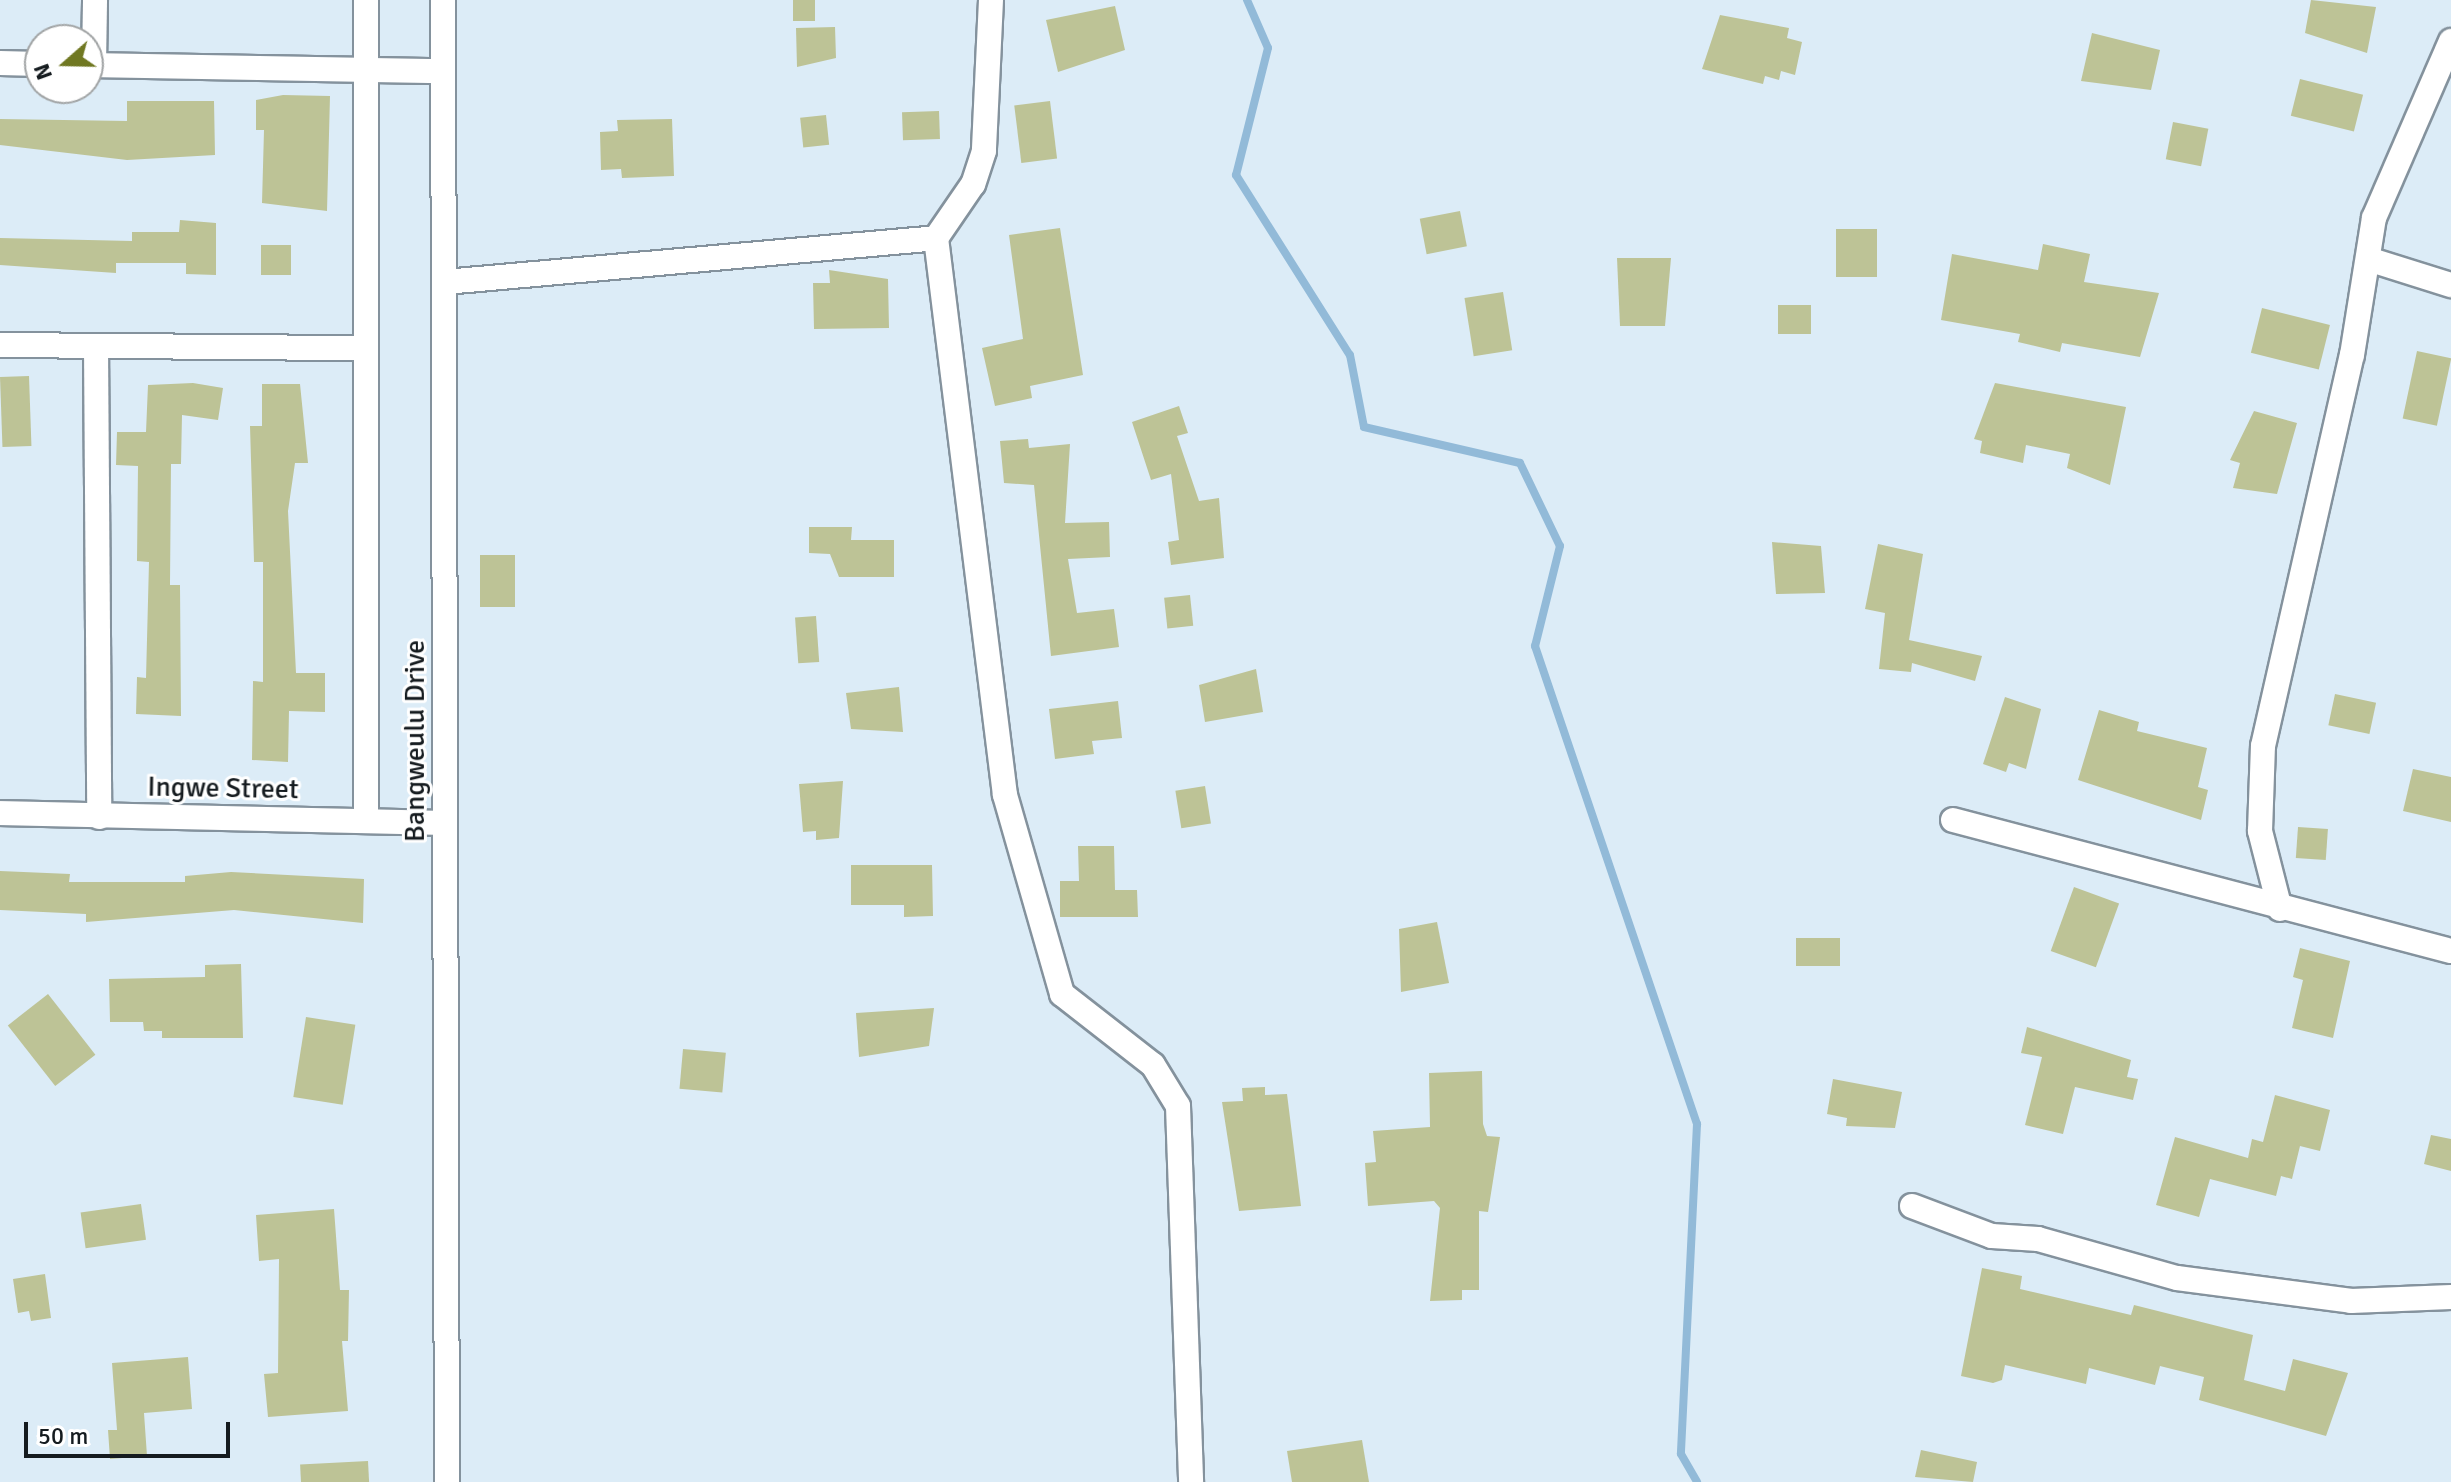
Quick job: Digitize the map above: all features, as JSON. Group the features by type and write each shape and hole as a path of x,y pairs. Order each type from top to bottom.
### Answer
{"street":[{"path":"94,24 95,0"},
{"name":"Bangweulu Drive","path":"366,0 363,348 366,820"},
{"name":"Bangweulu Drive","path":"443,0 447,1482"},
{"path":"991,0 984,151 973,184 936,238 1014,844 1062,994 1153,1065 1170,1087 1182,1124 1191,1482"},
{"path":"2280,909 2256,793 2386,179 2451,41"},
{"path":"0,63 24,64"},
{"path":"104,65 443,71"},
{"path":"445,282 936,238"},
{"path":"2371,260 2451,285"},
{"path":"0,345 363,348"},
{"path":"96,346 99,817"},
{"name":"Ingwe Street","path":"0,813 445,823"},
{"path":"1953,820 2280,909 2451,951"},
{"path":"1912,1206 1992,1236 2038,1239 2177,1278 2351,1301 2451,1297"}],"building":[{"path":"793,0 815,0 815,21 793,21"},
{"path":"2311,0 2376,7 2367,53 2305,33"},
{"path":"1115,6 1125,50 1058,72 1046,20"},
{"path":"1720,15 1789,28 1787,38 1802,42 1795,75 1781,71 1779,80 1765,76 1763,84 1702,69"},
{"path":"835,27 836,58 797,67 796,28"},
{"path":"2092,33 2160,50 2151,90 2081,81"},
{"path":"2300,79 2363,95 2354,132 2291,116"},
{"path":"283,95 330,96 327,211 262,203 264,130 256,130 256,100"},
{"path":"127,101 214,101 215,155 127,160 0,145 0,119 127,121"},
{"path":"1050,101 1057,159 1021,163 1014,105"},
{"path":"939,111 940,139 903,140 902,112"},
{"path":"826,115 829,145 803,148 800,118"},
{"path":"672,119 674,176 622,178 621,169 601,170 600,132 618,131 617,120"},
{"path":"2173,122 2208,129 2201,166 2166,159"},
{"path":"1460,211 1467,246 1427,254 1420,219"},
{"path":"180,220 216,223 216,275 186,274 186,263 116,263 116,273 0,265 0,238 132,241 132,232 179,232"},
{"path":"1060,228 1083,375 1030,386 1032,398 995,406 982,348 1023,339 1009,235"},
{"path":"1836,229 1877,229 1877,277 1836,277"},
{"path":"2043,244 2090,254 2084,282 2159,293 2140,357 2062,343 2060,352 2018,342 2020,334 1941,320 1952,254 2038,270"},
{"path":"261,245 291,245 291,275 261,275"},
{"path":"1617,258 1671,258 1665,326 1620,326"},
{"path":"829,270 888,279 889,328 814,329 813,283 830,283"},
{"path":"1503,292 1512,350 1474,356 1464,298"},
{"path":"1778,305 1811,305 1811,334 1778,334"},
{"path":"2262,308 2330,325 2319,370 2251,353"},
{"path":"2417,351 2451,358 2437,426 2403,418"},
{"path":"29,376 31,446 2,447 0,377"},
{"path":"193,383 223,388 218,420 182,415 181,464 171,464 170,585 180,585 181,716 136,714 137,677 146,678 149,562 137,561 138,466 116,465 117,432 146,432 148,385"},
{"path":"1995,383 2126,407 2110,485 2067,468 2070,454 2026,445 2023,463 1980,453 1982,441 1974,439"},
{"path":"262,384 300,384 308,463 295,463 288,511 296,673 325,673 325,712 289,711 288,762 252,760 253,681 263,682 263,562 254,562 250,426 262,426"},
{"path":"1179,406 1188,433 1177,436 1199,501 1219,498 1224,558 1171,565 1168,542 1179,540 1171,474 1151,480 1132,422"},
{"path":"2254,411 2297,423 2277,494 2233,488 2240,463 2230,460"},
{"path":"1028,439 1029,448 1070,444 1065,523 1109,522 1110,557 1068,559 1077,613 1114,609 1119,647 1051,656 1034,485 1004,483 1000,441"},
{"path":"809,527 852,527 851,540 894,540 894,577 839,577 830,554 809,553"},
{"path":"1772,542 1821,546 1825,593 1776,594"},
{"path":"1878,544 1923,554 1909,640 1982,656 1975,681 1912,663 1911,672 1879,669 1885,613 1865,609"},
{"path":"480,555 515,555 515,607 480,607"},
{"path":"1190,595 1193,626 1167,629 1164,598"},
{"path":"816,616 819,662 798,663 795,617"},
{"path":"1256,669 1263,712 1205,722 1199,685"},
{"path":"899,687 903,732 851,729 846,693"},
{"path":"2335,694 2376,703 2369,734 2328,725"},
{"path":"2005,697 2041,709 2026,769 2009,763 2006,772 1983,764"},
{"path":"1118,701 1122,738 1092,741 1094,754 1055,759 1049,709"},
{"path":"2099,710 2139,722 2137,731 2207,748 2198,787 2208,790 2201,820 2078,780"},
{"path":"2413,769 2451,777 2451,822 2403,811"},
{"path":"843,781 839,838 816,840 816,831 803,832 799,784"},
{"path":"1205,786 1211,824 1181,828 1175,791"},
{"path":"2298,827 2328,829 2326,860 2296,858"},
{"path":"1078,846 1114,846 1115,890 1137,890 1138,917 1060,917 1060,881 1079,881"},
{"path":"851,865 932,865 933,916 904,917 904,905 851,905"},
{"path":"0,871 70,874 69,882 185,882 185,876 231,872 364,879 363,923 234,910 86,922 86,914 0,910"},
{"path":"2074,887 2119,903 2096,967 2051,951"},
{"path":"1437,922 1449,983 1401,992 1399,929"},
{"path":"1796,938 1840,938 1840,966 1796,966"},
{"path":"2300,948 2350,961 2333,1038 2292,1028 2303,980 2293,977"},
{"path":"241,964 243,1038 162,1038 162,1031 144,1031 143,1022 110,1022 109,979 205,977 205,965"},
{"path":"48,994 95,1055 55,1086 8,1025"},
{"path":"934,1008 929,1046 859,1057 856,1013"},
{"path":"306,1017 355,1025 343,1105 293,1097"},
{"path":"2027,1027 2131,1060 2127,1077 2138,1079 2133,1100 2075,1087 2063,1134 2025,1125 2042,1057 2021,1053"},
{"path":"683,1049 726,1053 722,1093 680,1089"},
{"path":"1482,1071 1483,1124 1487,1136 1500,1137 1488,1212 1479,1211 1479,1290 1462,1290 1462,1300 1430,1301 1440,1208 1434,1201 1368,1206 1365,1163 1376,1162 1373,1131 1430,1127 1429,1073"},
{"path":"1833,1079 1902,1092 1895,1128 1846,1126 1847,1118 1827,1114"},
{"path":"1265,1087 1265,1095 1287,1094 1301,1206 1239,1211 1222,1102 1243,1101 1242,1088"},
{"path":"2275,1095 2330,1110 2320,1151 2300,1146 2292,1179 2281,1176 2276,1196 2210,1179 2199,1217 2156,1205 2175,1137 2248,1158 2252,1139 2263,1142"},
{"path":"2431,1135 2451,1139 2451,1171 2424,1164"},
{"path":"141,1204 146,1240 86,1248 81,1212"},
{"path":"334,1209 340,1290 349,1290 348,1341 342,1341 348,1411 268,1417 264,1374 278,1373 279,1259 259,1261 256,1215"},
{"path":"1982,1268 2022,1276 2020,1289 2131,1315 2134,1305 2253,1335 2244,1380 2285,1391 2293,1359 2348,1373 2326,1436 2199,1400 2204,1377 2160,1366 2155,1385 2089,1368 2086,1384 2005,1365 2002,1380 1993,1383 1961,1376"},
{"path":"45,1274 51,1318 31,1321 29,1311 18,1313 13,1279"},
{"path":"188,1357 192,1409 144,1413 147,1456 110,1459 108,1430 117,1430 112,1363"},
{"path":"1362,1440 1369,1482 1292,1482 1287,1451"},
{"path":"1921,1450 1977,1462 1973,1482 1915,1477"},
{"path":"368,1461 369,1482 301,1482 300,1465"}],"waterway":[{"path":"1247,0 1268,48 1236,175 1350,355 1364,427 1520,463 1560,546 1535,646 1697,1124 1681,1454 1697,1482"}]}
